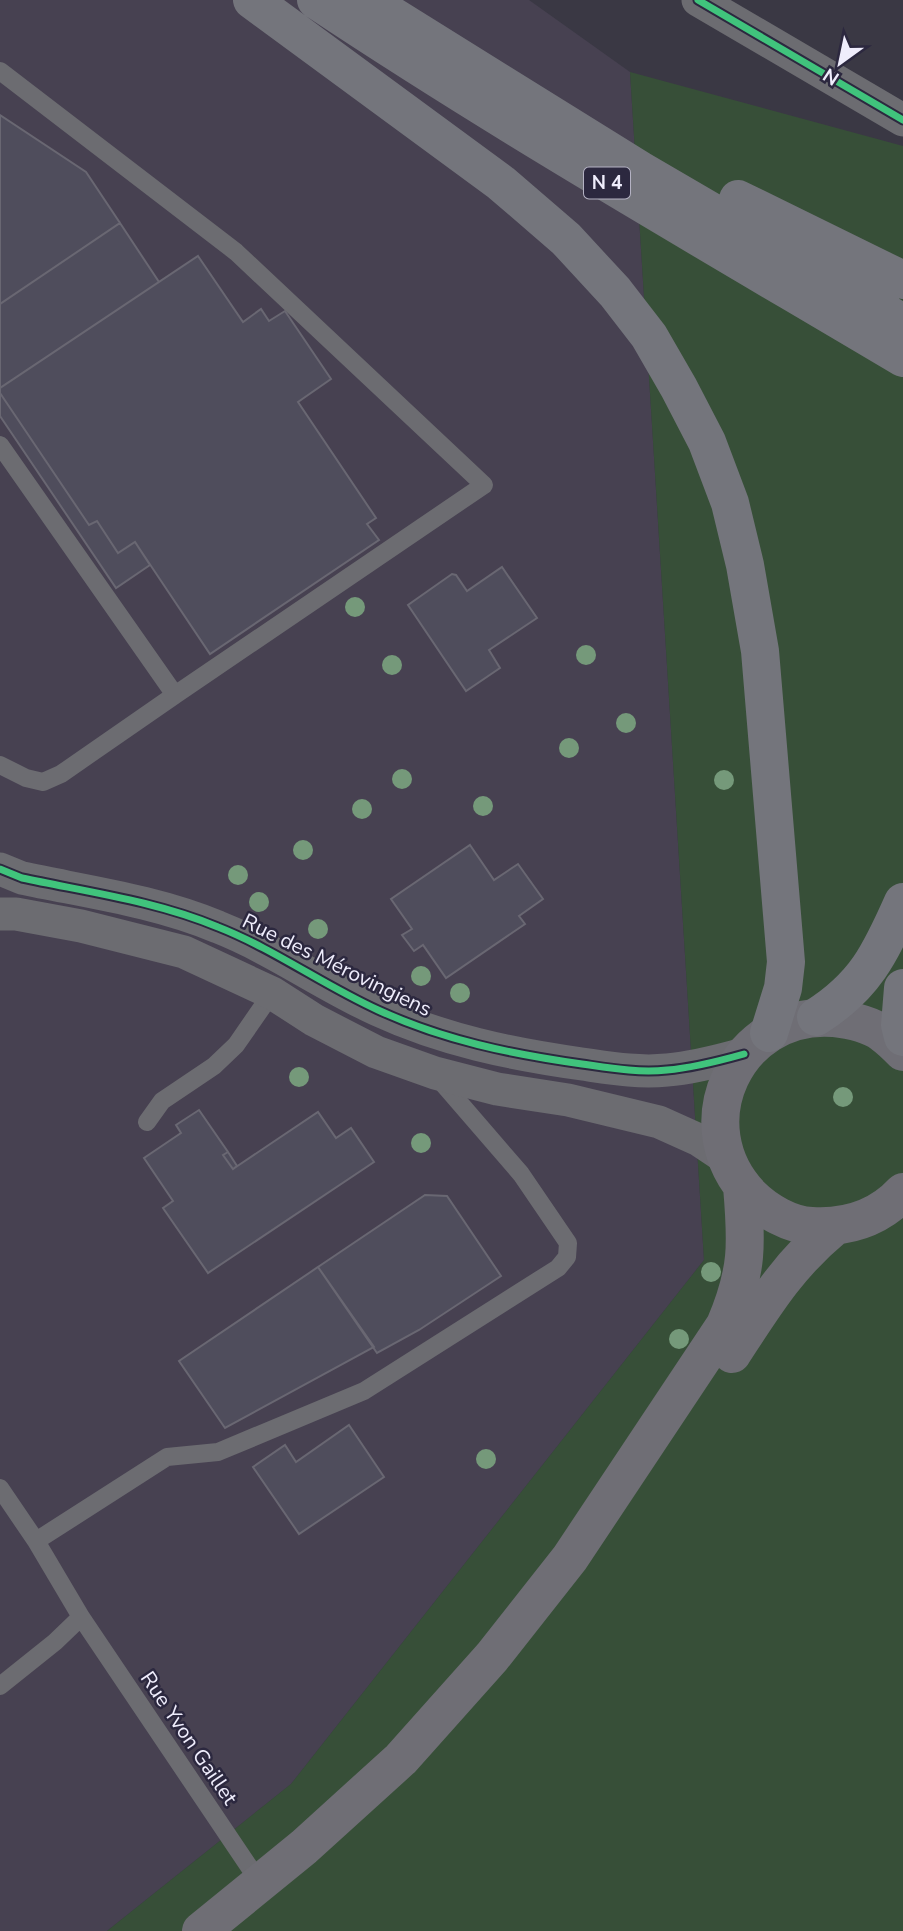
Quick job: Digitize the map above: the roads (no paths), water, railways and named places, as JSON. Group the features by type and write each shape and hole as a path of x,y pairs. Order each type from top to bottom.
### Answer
{"highway":[{"path":"252,0 501,183 566,239 615,292 649,336 702,431 730,503 760,651 786,962 783,988 757,1043"},
{"name":"N 4","path":"316,0 623,193 903,358"},
{"name":"N 4","path":"368,0 640,170 903,323"},
{"path":"640,170 699,180 903,279"},
{"path":"816,1017 841,1001 866,975 886,941 903,902"},
{"path":"903,988 900,1025 903,1037"}],"main road":[{"path":"201,1931 304,1847 401,1759 492,1657 569,1558 725,1325 738,1295 745,1263 746,1231 734,1172 720,1131 721,1104 729,1077 757,1043 791,1022 816,1017 850,1020 882,1033 903,1052"},
{"path":"734,1172 760,1205 782,1218 807,1226 834,1227 865,1220 892,1204 903,1192"},
{"path":"241,1931 319,1866 417,1775 510,1673 590,1570 790,1269 807,1249 834,1227"}],"street":[{"path":"698,0 903,120"},
{"name":"Rue des Mérovingiens","path":"0,869 22,878 177,912 216,926 252,941 376,1009 416,1027 464,1043 530,1057 633,1071 699,1066 757,1043"},
{"path":"0,914 81,926 171,949 220,968 272,993 314,1020 376,1052 435,1073 497,1089 568,1100 659,1122 699,1140 734,1172"}],"lane":[{"path":"0,71 236,252 484,485 61,774 43,782 26,778 0,765"},
{"path":"0,444 175,695"},
{"path":"147,1122 162,1101 214,1066 236,1045 256,1020 272,993"},
{"path":"36,1541 167,1457 218,1452 364,1391 558,1268 567,1257 568,1243 521,1174 435,1073"},
{"name":"Rue Yvon Gaillet","path":"0,1488 36,1541 81,1618 260,1883"},
{"path":"0,1686 81,1618"}]}
